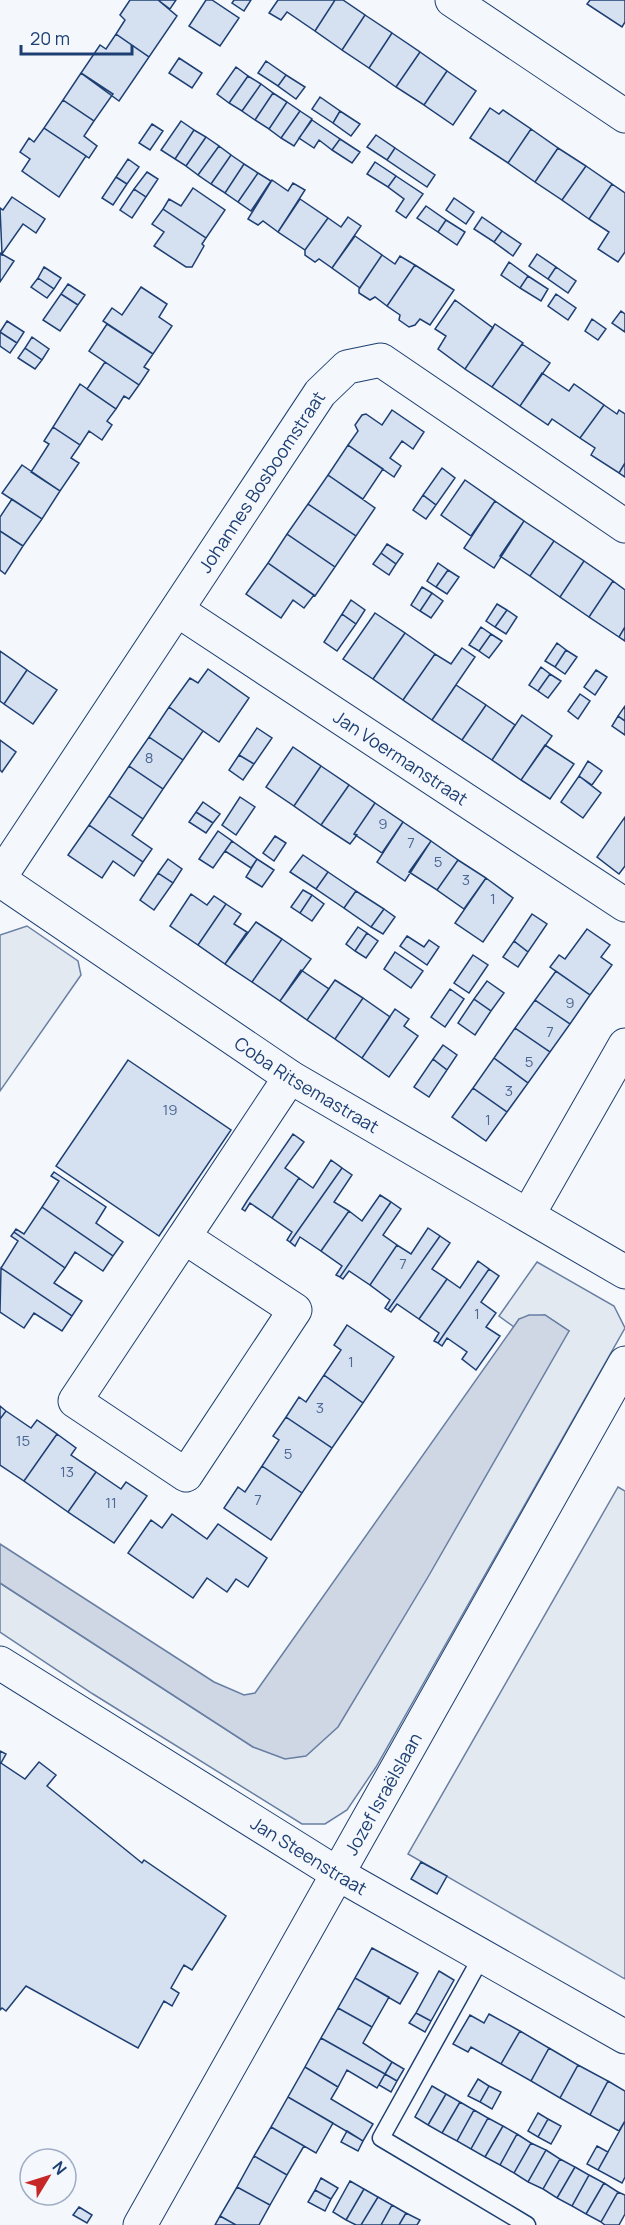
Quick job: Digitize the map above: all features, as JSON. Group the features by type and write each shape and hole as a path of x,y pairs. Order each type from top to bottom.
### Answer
{"street":[{"path":"452,0 625,116"},
{"name":"Johannes Bosboomstraat","path":"0,878 320,393 347,367 381,360 625,526"},
{"name":"Jan Voermanstraat","path":"177,610 625,905"},
{"name":"Coba Ritsemastraat","path":"0,878 290,1077 625,1272"},
{"path":"528,1215 625,1045"},
{"path":"184,1237 295,1310 186,1474 75,1401 290,1077"},
{"name":"Jozef Israëlslaan","path":"140,2225 625,1363"},
{"name":"Jan Steenstraat","path":"0,1663 338,1874 625,2037"}],"lane":[{"path":"483,1956 381,2138 527,2225"}],"shaded area":[{"path":"27,926 78,961 81,975 0,1091 0,935"},
{"path":"537,1262 614,1306 625,1328 376,1767 347,1810 325,1824 302,1824 93,1694 0,1632 0,1583 253,1747 569,1331 545,1315 519,1319 514,1327 499,1316"},
{"path":"529,1315 545,1315 569,1331 428,1577 338,1727 306,1756 285,1759 253,1747 0,1583 0,1544 214,1682 244,1695 255,1693 519,1319"},
{"path":"618,1487 625,1491 625,1979 408,1854"}],"building":[{"path":"130,0 158,0 177,16 149,57 116,34 125,20 120,15"},
{"path":"158,0 176,0 170,9"},
{"path":"206,0 212,0 239,18 220,46 189,26"},
{"path":"234,0 251,0 244,11 232,3"},
{"path":"278,0 335,0 315,31 287,12 281,20 269,13"},
{"path":"335,0 343,0 365,15 342,50 315,31"},
{"path":"590,0 625,0 625,22 622,27 587,4"},
{"path":"365,15 392,33 369,68 342,50"},
{"path":"392,33 420,52 396,87 369,68"},
{"path":"116,34 149,57 119,101 81,73 100,45 106,49"},
{"path":"420,52 447,71 424,105 396,87"},
{"path":"179,58 202,73 192,88 169,73"},
{"path":"266,61 286,75 278,86 258,73"},
{"path":"236,67 248,76 229,103 217,94"},
{"path":"447,71 476,91 453,125 424,105"},
{"path":"81,73 113,94 94,121 63,100"},
{"path":"286,75 305,87 296,99 278,86"},
{"path":"248,76 261,84 242,111 229,103"},
{"path":"261,84 273,93 255,120 242,111"},
{"path":"273,93 287,102 269,129 255,120"},
{"path":"320,97 340,111 333,123 312,109"},
{"path":"63,100 94,121 84,136 97,146 89,158 44,128"},
{"path":"287,102 300,111 281,138 269,129"},
{"path":"490,108 499,114 503,110 531,129 508,163 470,138"},
{"path":"300,111 312,119 294,146 281,138"},
{"path":"340,111 360,124 351,136 333,123"},
{"path":"312,120 340,139 332,150 319,140 314,148 299,138"},
{"path":"181,121 194,130 175,159 161,150"},
{"path":"152,124 163,131 150,150 139,143"},
{"path":"44,128 86,156 59,197 22,171 30,159 20,152 29,138 34,142"},
{"path":"531,129 558,148 535,182 508,163"},
{"path":"194,130 206,137 186,166 175,159"},
{"path":"376,135 395,148 387,160 367,147"},
{"path":"206,137 219,146 198,175 186,166"},
{"path":"340,139 360,152 352,163 332,150"},
{"path":"219,146 231,155 211,184 198,175"},
{"path":"395,148 435,175 427,187 387,160"},
{"path":"558,148 586,166 562,200 535,182"},
{"path":"231,155 244,164 225,193 211,184"},
{"path":"128,159 139,167 127,184 116,177"},
{"path":"375,162 396,176 388,187 367,174"},
{"path":"244,164 258,173 238,202 225,193"},
{"path":"586,166 612,184 589,219 562,200"},
{"path":"147,172 158,179 146,197 134,189"},
{"path":"258,173 271,181 251,211 238,202"},
{"path":"396,176 423,194 406,218 396,211 404,199 388,187"},
{"path":"116,177 127,184 113,205 102,198"},
{"path":"272,180 288,191 293,183 305,190 278,232 263,221 258,225 248,219"},
{"path":"612,184 625,193 625,252 618,262 598,249 609,232 589,219"},
{"path":"193,188 225,210 206,238 163,209 169,199 181,206"},
{"path":"134,189 146,197 132,218 120,210"},
{"path":"12,197 45,219 36,233 23,224 2,254 0,208 3,210"},
{"path":"454,198 474,212 466,224 446,210"},
{"path":"300,199 328,218 305,250 278,232"},
{"path":"426,206 446,220 438,232 417,218"},
{"path":"163,209 206,238 192,267 186,267 154,246 164,232 152,224"},
{"path":"348,217 361,226 332,268 319,259 315,262 305,255 305,250 328,218 341,227"},
{"path":"482,217 502,231 494,242 474,229"},
{"path":"446,220 465,232 457,245 438,232"},
{"path":"502,231 521,244 513,256 494,242"},
{"path":"355,236 382,255 360,288 332,268"},
{"path":"0,253 14,261 0,282"},
{"path":"537,254 556,267 548,279 529,266"},
{"path":"382,255 395,264 400,256 415,265 387,306 375,297 370,300 359,293 359,289"},
{"path":"509,262 528,276 520,288 501,275"},
{"path":"415,265 454,290 430,325 420,319 415,325 409,327 399,320 400,315 387,306"},
{"path":"44,267 61,278 54,289 38,278"},
{"path":"556,267 576,281 568,293 548,279"},
{"path":"528,276 548,289 541,301 520,288"},
{"path":"38,278 54,289 47,298 31,287"},
{"path":"68,284 85,295 78,305 61,294"},
{"path":"141,287 167,304 159,317 172,326 153,354 103,321 112,308 122,315"},
{"path":"61,294 78,305 60,331 43,320"},
{"path":"556,294 576,308 568,320 548,306"},
{"path":"455,300 493,328 465,369 438,349 446,336 435,329"},
{"path":"621,311 625,314 625,332 612,323"},
{"path":"592,319 606,329 598,340 585,331"},
{"path":"7,321 24,332 17,343 0,332"},
{"path":"107,324 153,354 144,367 149,370 139,385 89,351"},
{"path":"495,324 523,343 492,387 465,369"},
{"path":"0,332 17,343 10,353 0,346"},
{"path":"32,337 49,349 42,360 25,348"},
{"path":"522,344 550,363 520,406 492,387"},
{"path":"25,348 42,360 35,369 18,358"},
{"path":"105,362 139,385 129,399 124,396 116,409 87,389"},
{"path":"542,373 569,391 574,384 604,405 580,438 552,419 548,425 520,406"},
{"path":"80,384 116,409 107,421 112,425 102,440 89,431 80,445 53,427"},
{"path":"604,405 617,414 619,410 625,414 625,463 619,473 591,455 595,448 580,438"},
{"path":"392,410 424,432 413,449 402,441 390,458 401,466 394,477 348,445 358,431 355,425 362,415 366,414 382,425"},
{"path":"53,427 80,445 71,458 79,463 60,491 31,472 49,444 44,441"},
{"path":"348,445 383,469 363,499 328,475"},
{"path":"625,463 625,477 619,473"},
{"path":"22,465 60,491 42,519 2,493"},
{"path":"442,468 455,478 436,505 423,495"},
{"path":"328,475 375,508 356,536 308,504"},
{"path":"465,480 495,501 471,536 441,515"},
{"path":"423,495 436,505 426,519 413,510"},
{"path":"12,499 42,519 23,546 0,531 0,517"},
{"path":"495,501 524,521 494,568 464,548"},
{"path":"308,504 356,536 335,567 287,534"},
{"path":"524,521 554,541 530,576 500,556"},
{"path":"0,531 23,546 5,574 0,570"},
{"path":"287,534 335,567 315,596 268,563"},
{"path":"554,541 584,561 560,597 530,576"},
{"path":"387,544 403,554 396,564 381,553"},
{"path":"381,553 396,564 389,575 373,564"},
{"path":"584,561 613,581 589,617 560,597"},
{"path":"268,563 314,595 304,608 293,600 281,618 246,594"},
{"path":"438,563 448,570 436,587 427,581"},
{"path":"448,570 459,577 447,594 436,587"},
{"path":"613,581 625,590 625,627 619,637 589,617"},
{"path":"422,587 432,593 420,611 411,605"},
{"path":"432,593 443,601 431,618 420,611"},
{"path":"351,600 365,610 356,624 342,614"},
{"path":"497,604 507,610 495,627 486,621"},
{"path":"507,610 517,617 506,634 495,627"},
{"path":"375,613 405,633 373,679 343,659"},
{"path":"342,614 356,624 337,651 324,642"},
{"path":"481,627 491,634 479,651 469,645"},
{"path":"625,627 625,641 619,637"},
{"path":"405,633 435,654 403,700 373,679"},
{"path":"491,634 502,641 489,658 479,651"},
{"path":"557,643 566,650 555,667 545,661"},
{"path":"462,648 475,657 432,720 403,700 435,654 451,664"},
{"path":"566,650 577,657 565,674 555,667"},
{"path":"0,651 27,670 4,704 0,701"},
{"path":"541,667 550,674 538,691 529,685"},
{"path":"208,669 249,698 219,742 169,707 190,678 198,683"},
{"path":"27,670 57,690 33,724 4,704"},
{"path":"596,670 607,677 595,695 584,687"},
{"path":"550,674 561,681 548,698 538,691"},
{"path":"456,685 486,705 462,740 432,720"},
{"path":"580,694 590,701 578,719 568,711"},
{"path":"486,705 515,725 492,760 462,740"},
{"path":"625,706 625,721 618,716"},
{"path":"169,707 203,731 183,760 149,737"},
{"path":"522,715 552,736 521,780 492,760"},
{"path":"618,716 625,721 625,735 612,726"},
{"path":"257,728 272,738 254,764 239,755"},
{"path":"149,737 183,760 163,789 129,766"},
{"path":"0,740 16,752 2,772 0,770"},
{"path":"545,745 574,764 550,799 521,780"},
{"path":"293,747 321,766 294,806 266,787"},
{"path":"239,755 254,764 243,780 229,770"},
{"path":"588,761 602,771 592,785 579,776"},
{"path":"129,766 163,789 143,819 109,796"},
{"path":"321,766 349,785 321,825 294,806"},
{"path":"579,776 601,793 583,818 561,802"},
{"path":"349,785 375,803 350,844 321,825"},
{"path":"109,796 143,819 132,835 152,849 143,862 89,825"},
{"path":"240,797 255,807 236,835 222,825"},
{"path":"203,802 220,814 213,823 196,812"},
{"path":"375,803 403,822 382,853 354,834"},
{"path":"196,812 213,823 206,833 189,822"},
{"path":"625,817 625,866 619,874 597,857"},
{"path":"403,822 431,841 405,881 377,862"},
{"path":"89,825 143,862 134,876 113,861 102,878 68,855"},
{"path":"218,831 232,841 213,868 199,859"},
{"path":"275,836 286,843 274,861 263,853"},
{"path":"232,841 257,859 251,868 225,851"},
{"path":"431,841 458,860 437,890 409,872"},
{"path":"303,855 328,872 316,889 290,872"},
{"path":"168,859 182,869 173,883 158,873"},
{"path":"257,859 274,870 262,887 246,877"},
{"path":"458,860 486,878 464,909 437,890"},
{"path":"328,872 356,891 344,908 316,889"},
{"path":"158,873 173,883 154,910 140,900"},
{"path":"486,878 513,898 483,942 455,923"},
{"path":"303,890 312,895 300,913 291,907"},
{"path":"356,891 384,909 371,927 344,908"},
{"path":"191,894 207,905 214,896 226,904 198,945 170,926"},
{"path":"312,895 324,904 312,921 300,913"},
{"path":"226,904 241,914 234,924 247,932 225,964 198,945"},
{"path":"384,909 395,917 383,934 371,927"},
{"path":"532,914 547,924 528,952 514,941"},
{"path":"256,922 282,939 252,982 225,964"},
{"path":"358,927 367,933 355,951 346,944"},
{"path":"587,929 610,945 601,957 612,965 590,995 550,967 559,955 565,959"},
{"path":"367,933 378,941 366,958 355,951"},
{"path":"407,936 424,947 429,940 439,947 427,965 400,946"},
{"path":"282,939 311,959 280,1001 252,982"},
{"path":"514,941 528,952 518,967 503,957"},
{"path":"395,952 423,971 411,988 384,969"},
{"path":"473,955 488,965 469,993 454,983"},
{"path":"301,970 329,989 307,1020 280,1001"},
{"path":"556,971 590,995 570,1024 535,1000"},
{"path":"335,980 363,998 335,1039 307,1020"},
{"path":"487,981 504,993 491,1011 474,999"},
{"path":"450,989 464,999 445,1027 431,1017"},
{"path":"363,998 390,1017 362,1058 335,1039"},
{"path":"474,999 491,1011 475,1035 458,1023"},
{"path":"535,1000 570,1024 550,1052 515,1028"},
{"path":"395,1009 409,1019 404,1026 418,1036 389,1077 362,1058"},
{"path":"515,1028 550,1052 528,1083 494,1058"},
{"path":"443,1045 457,1055 447,1070 433,1059"},
{"path":"494,1058 528,1083 507,1112 473,1088"},
{"path":"433,1059 447,1070 429,1097 414,1087"},
{"path":"128,1060 231,1130 159,1236 56,1166"},
{"path":"473,1088 507,1112 486,1141 452,1117"},
{"path":"293,1134 304,1142 285,1168 299,1178 272,1218 250,1203 245,1211 242,1209"},
{"path":"331,1160 342,1168 290,1242 287,1240 292,1232 272,1218 299,1178 313,1188"},
{"path":"342,1168 352,1175 334,1202 349,1211 321,1251 300,1237 295,1246 290,1242"},
{"path":"54,1172 106,1207 96,1223 123,1242 113,1256 42,1207 59,1181 51,1176"},
{"path":"380,1195 391,1202 340,1277 336,1275 342,1266 321,1251 349,1211 362,1221"},
{"path":"391,1202 401,1209 383,1235 397,1245 370,1285 349,1271 343,1279 340,1277"},
{"path":"42,1207 113,1256 103,1271 75,1252 65,1268 14,1232 16,1229 24,1234"},
{"path":"428,1228 440,1236 388,1310 385,1308 390,1300 370,1285 397,1245 411,1254"},
{"path":"14,1232 65,1268 54,1283 82,1301 72,1316 1,1268 18,1241 11,1236"},
{"path":"440,1236 450,1243 432,1269 447,1279 419,1319 397,1304 391,1312 388,1310"},
{"path":"478,1261 489,1269 438,1343 434,1341 439,1333 419,1319 447,1279 460,1288"},
{"path":"1,1268 72,1316 62,1331 34,1313 24,1328 0,1312"},
{"path":"489,1269 499,1276 481,1302 496,1313 486,1327 500,1336 476,1370 462,1359 467,1352 447,1338 442,1346 438,1343"},
{"path":"347,1325 394,1357 363,1403 324,1375 341,1350 334,1345"},
{"path":"324,1375 363,1403 332,1448 286,1417 299,1397 306,1402"},
{"path":"0,1406 6,1411 0,1419"},
{"path":"6,1411 31,1428 37,1420 57,1434 24,1481 0,1465 0,1419"},
{"path":"286,1417 332,1448 302,1493 262,1466 279,1440 273,1436"},
{"path":"57,1434 76,1448 71,1455 96,1472 68,1512 24,1481"},
{"path":"262,1466 302,1493 271,1540 224,1508 238,1487 245,1492"},
{"path":"96,1472 121,1489 126,1482 147,1496 114,1543 68,1512"},
{"path":"172,1514 207,1539 218,1524 267,1558 248,1587 236,1579 227,1592 207,1578 193,1598 128,1553 151,1520 162,1528"},
{"path":"0,1751 6,1754 1,1763 25,1779 39,1762 56,1775 47,1786 142,1863 144,1860 226,1916 192,1970 184,1965 171,1988 179,1993 172,2006 164,2001 138,2048 26,1986 6,2011 2,2008 0,2010"},
{"path":"421,1862 447,1876 437,1894 411,1879"},
{"path":"372,1948 418,1973 400,2004 355,1978"},
{"path":"439,1971 454,1980 431,2021 416,2013"},
{"path":"355,1978 389,1997 372,2027 338,2008"},
{"path":"338,2008 372,2027 363,2043 392,2062 385,2074 321,2038"},
{"path":"416,2013 431,2021 425,2032 409,2023"},
{"path":"489,2014 520,2031 501,2064 471,2047 468,2052 453,2044 470,2015 484,2023"},
{"path":"520,2031 549,2048 531,2081 501,2064"},
{"path":"321,2038 385,2074 377,2088 347,2070 338,2087 305,2067"},
{"path":"549,2048 578,2065 560,2098 531,2081"},
{"path":"392,2062 404,2069 397,2081 385,2074"},
{"path":"578,2065 608,2081 590,2115 560,2098"},
{"path":"305,2067 338,2087 331,2099 373,2124 363,2141 288,2097"},
{"path":"385,2074 397,2081 391,2092 379,2085"},
{"path":"478,2079 489,2086 480,2102 468,2096"},
{"path":"608,2081 625,2091 625,2121 619,2131 590,2115"},
{"path":"432,2086 446,2094 428,2125 415,2117"},
{"path":"489,2086 501,2092 492,2109 480,2102"},
{"path":"446,2094 460,2102 442,2133 428,2125"},
{"path":"288,2097 333,2123 316,2153 271,2127"},
{"path":"460,2102 474,2110 457,2141 442,2133"},
{"path":"474,2110 488,2118 471,2149 457,2141"},
{"path":"538,2113 548,2119 538,2137 528,2131"},
{"path":"488,2118 503,2126 485,2157 471,2149"},
{"path":"548,2119 561,2126 551,2144 538,2137"},
{"path":"625,2121 625,2177 622,2183 598,2170"},
{"path":"503,2126 517,2134 500,2165 485,2157"},
{"path":"271,2127 304,2146 287,2175 254,2156"},
{"path":"347,2131 363,2141 358,2151 341,2142"},
{"path":"517,2134 531,2143 514,2173 500,2165"},
{"path":"531,2143 546,2150 528,2182 514,2173"},
{"path":"597,2146 608,2152 598,2170 587,2164"},
{"path":"546,2150 560,2159 543,2189 528,2182"},
{"path":"254,2156 287,2175 270,2205 237,2187"},
{"path":"560,2159 575,2167 557,2198 543,2189"},
{"path":"575,2167 589,2175 572,2206 557,2198"},
{"path":"589,2175 604,2183 586,2214 572,2206"},
{"path":"321,2178 338,2188 331,2199 315,2190"},
{"path":"350,2181 364,2189 346,2220 333,2212"},
{"path":"604,2183 618,2192 601,2222 586,2214"},
{"path":"237,2187 270,2205 259,2225 236,2225 220,2216"},
{"path":"364,2189 378,2197 361,2225 356,2225 346,2220"},
{"path":"315,2190 331,2199 325,2211 308,2202"},
{"path":"618,2192 625,2195 625,2214 619,2225 605,2225 601,2222"},
{"path":"378,2197 392,2205 381,2225 361,2225"},
{"path":"392,2205 406,2213 399,2225 381,2225"},
{"path":"79,2207 92,2215 87,2223 73,2215"},
{"path":"406,2213 420,2220 417,2225 399,2225"},
{"path":"220,2216 236,2225 215,2225"}]}
